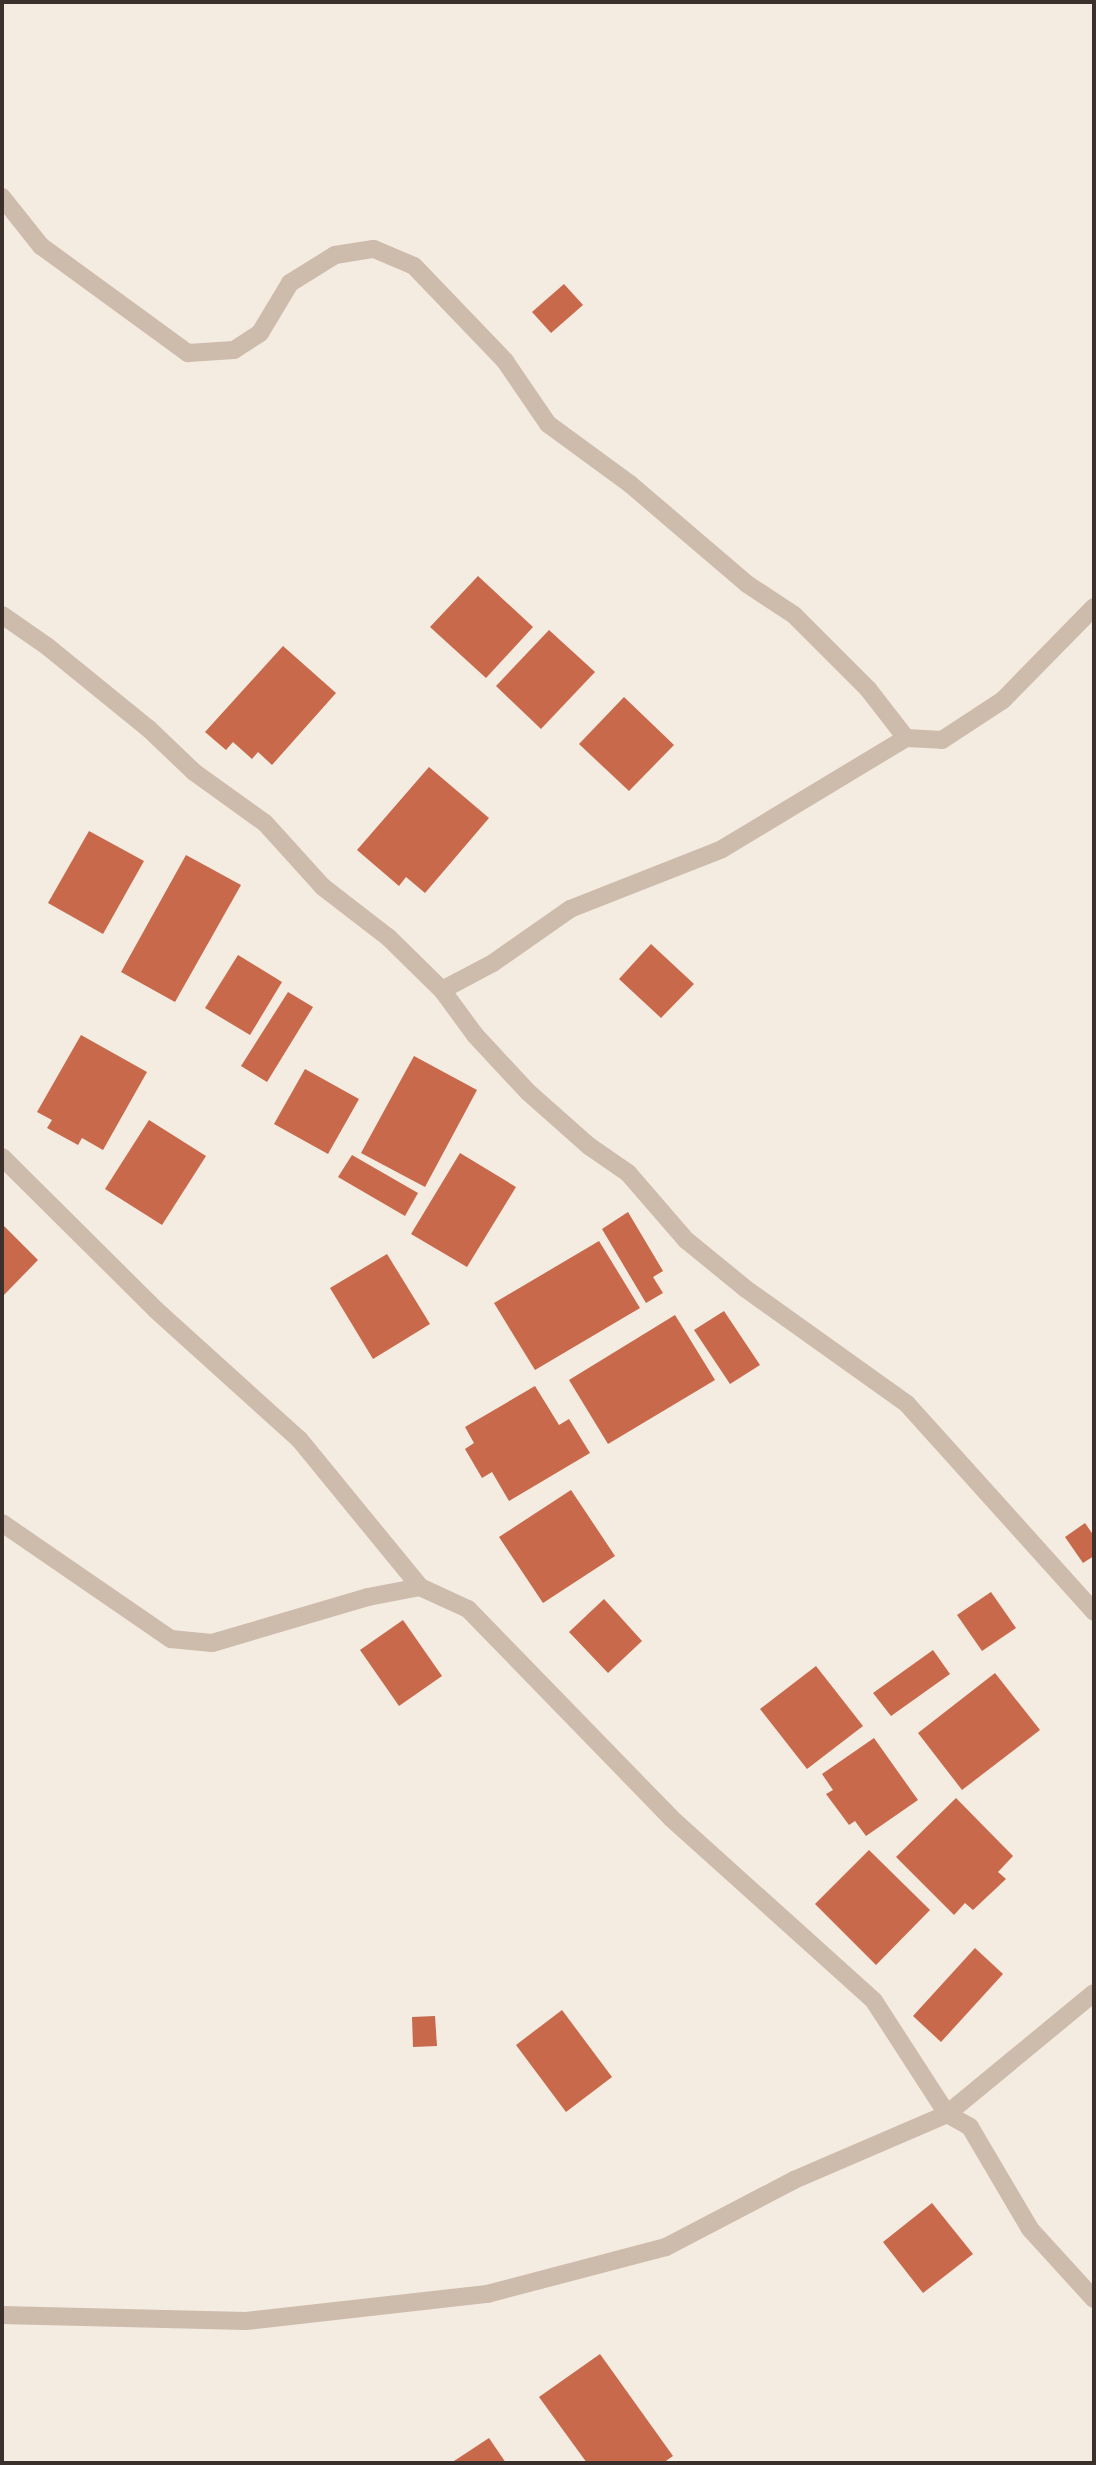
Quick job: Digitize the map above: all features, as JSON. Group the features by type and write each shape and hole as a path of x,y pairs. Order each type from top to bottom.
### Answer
{"street":[{"path":"2,197 41,246 188,353 233,350 260,333 290,283 335,255 374,249 414,266 505,361 548,424 630,484 747,584 794,615 868,688 906,738"},
{"path":"442,990 493,964 570,909 722,849 906,738 942,740 1003,700 1094,607"},
{"path":"2,615 48,647 149,729 194,772 265,823 323,887 372,924 442,990 475,1035 528,1092 589,1146 628,1173 686,1240 746,1289 907,1404 1094,1612"},
{"path":"2,1157 156,1310 299,1439 420,1587 468,1609 671,1818 874,2001 947,2114 970,2127 1030,2229 1094,2299"},
{"path":"2,1523 171,1639 212,1643 368,1597 420,1587"},
{"path":"2,2315 246,2320 487,2294 666,2247 794,2180 947,2114 1094,1993"}],"building":[{"path":"564,284 583,305 551,333 532,312"},
{"path":"478,576 533,627 486,678 430,627"},
{"path":"549,630 595,672 541,729 496,686"},
{"path":"283,646 336,693 272,765 258,752 252,759 233,742 226,750 205,732"},
{"path":"624,697 674,745 629,791 579,744"},
{"path":"429,767 489,818 425,893 406,877 399,886 357,850"},
{"path":"89,831 144,861 103,934 48,903"},
{"path":"186,855 241,885 175,1002 121,972"},
{"path":"651,944 694,984 661,1018 619,979"},
{"path":"238,955 282,982 250,1035 205,1008"},
{"path":"288,992 313,1007 267,1082 241,1066"},
{"path":"81,1035 147,1072 103,1150 82,1138 78,1145 47,1128 52,1120 37,1112"},
{"path":"414,1056 477,1090 425,1187 361,1153"},
{"path":"305,1069 359,1099 328,1154 274,1124"},
{"path":"149,1120 206,1156 162,1225 105,1189"},
{"path":"460,1153 516,1187 467,1267 411,1234"},
{"path":"352,1155 418,1193 405,1216 338,1177"},
{"path":"628,1212 663,1271 653,1277 663,1293 646,1303 602,1229"},
{"path":"2,1224 38,1260 2,1297"},
{"path":"599,1241 640,1308 535,1370 494,1303"},
{"path":"387,1254 430,1324 373,1359 330,1288"},
{"path":"724,1311 760,1365 730,1384 694,1330"},
{"path":"675,1315 715,1380 608,1444 569,1380"},
{"path":"535,1386 559,1425 569,1419 590,1453 509,1501 492,1472 482,1478 465,1449 474,1443 465,1427"},
{"path":"571,1490 615,1556 543,1603 499,1537"},
{"path":"1085,1523 1094,1536 1094,1556 1083,1563 1065,1537"},
{"path":"991,1592 1016,1628 982,1651 957,1615"},
{"path":"604,1599 642,1641 608,1673 569,1632"},
{"path":"403,1620 442,1676 399,1706 360,1650"},
{"path":"933,1650 950,1674 891,1716 873,1693"},
{"path":"816,1666 863,1726 807,1769 760,1709"},
{"path":"995,1673 1040,1730 962,1790 918,1733"},
{"path":"874,1738 918,1800 866,1836 855,1821 849,1825 826,1794 833,1790 822,1774"},
{"path":"956,1798 1013,1856 998,1872 1006,1879 973,1910 965,1903 954,1915 896,1857"},
{"path":"869,1850 930,1910 876,1965 815,1904"},
{"path":"975,1948 1003,1974 941,2042 913,2016"},
{"path":"562,2010 612,2077 566,2112 516,2045"},
{"path":"435,2016 437,2046 413,2047 412,2017"},
{"path":"932,2203 973,2254 923,2293 883,2242"},
{"path":"600,2354 673,2456 663,2463 587,2463 539,2397"},
{"path":"489,2438 506,2463 451,2463"}]}
